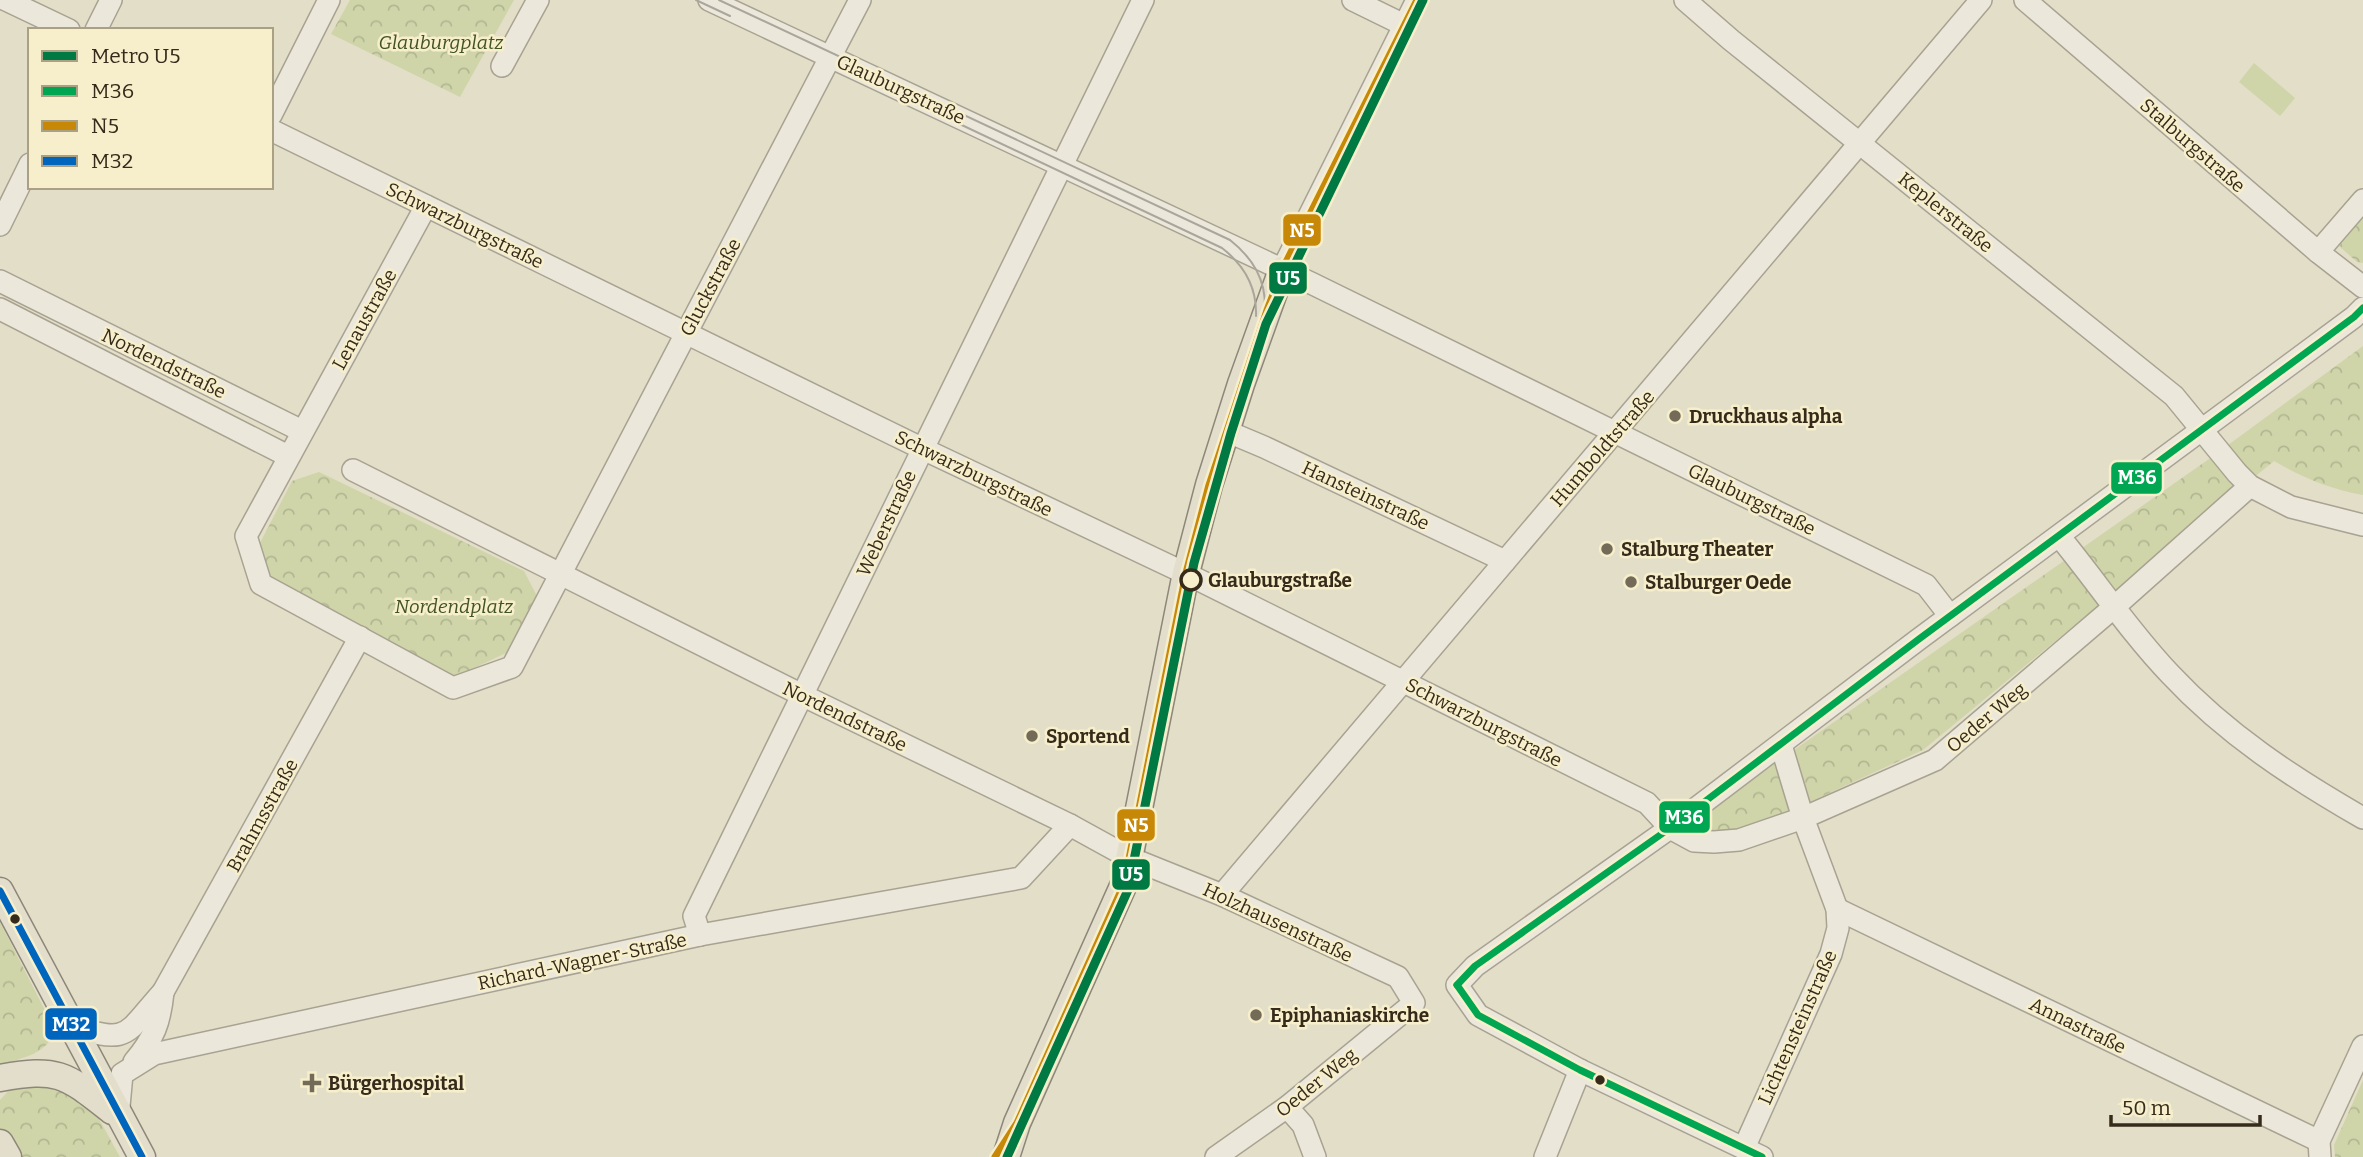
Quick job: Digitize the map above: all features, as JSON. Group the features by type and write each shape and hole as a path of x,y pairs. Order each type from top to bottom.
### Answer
{"main road":[{"path":"1006,1157 1017,1123 1117,902 1130,858 1186,573 1226,431 1282,270"},
{"path":"0,891 118,1117 142,1157"},
{"path":"0,1078 32,1072 50,1073 77,1084 118,1117"},
{"path":"995,1157 1017,1123"},
{"path":"0,1143 8,1157"}],"street":[{"path":"6,0 65,28"},
{"path":"97,28 111,0"},
{"path":"273,111 329,0"},
{"path":"502,66 538,0"},
{"name":"Glauburgstraße","path":"709,0 1282,270 1926,585 1950,616"},
{"name":"Gluckstraße","path":"560,575 860,0"},
{"name":"Weberstraße","path":"700,935 694,916 804,696 921,448 1143,0"},
{"path":"1353,0 1404,25"},
{"path":"1282,270 1417,0"},
{"name":"Keplerstraße","path":"1685,0 1731,40 2174,396 2250,486"},
{"name":"Humboldtstraße","path":"1222,895 1981,0"},
{"name":"Stalburgstraße","path":"2025,0 2318,252 2363,287"},
{"name":"Schwarzburgstraße","path":"273,131 1404,681 1647,803 1670,828"},
{"path":"0,225 28,168"},
{"path":"2318,252 2363,200"},
{"name":"Lenaustraße","path":"302,431 426,206"},
{"name":"Nordendstraße","path":"0,281 302,431"},
{"path":"1753,1152 1580,1070 1478,1015 1457,985 1475,966 1670,828 2363,308"},
{"name":"Nordendstraße","path":"0,309 288,456"},
{"path":"302,431 246,536 261,584 453,688 512,667 560,575"},
{"name":"Hansteinstraße","path":"1226,431 1505,561"},
{"name":"Nordendstraße","path":"354,470 804,696 1070,825 1130,858"},
{"path":"2250,486 2291,507 2363,525"},
{"name":"Oeder Weg","path":"1670,828 1694,841 1739,840 1803,818 1935,760 2113,608 2250,486"},
{"path":"2059,536 2097,582 2113,608 2169,674 2202,706 2247,745 2305,785 2363,818"},
{"name":"Brahmsstraße","path":"70,1025 98,1035 115,1036 134,1027 163,992 360,637"},
{"name":"Lichtensteinstraße","path":"1753,1152 1839,928 1837,909 1803,818 1781,745"},
{"name":"Richard-Wagner-Straße","path":"127,1069 154,1054 700,935 1021,878 1070,825"},
{"name":"Holzhausenstraße","path":"1130,858 1222,895 1398,977 1414,1003"},
{"name":"Annastraße","path":"1837,909 2319,1149"},
{"name":"Brahmsstraße","path":"127,1069 149,1044 161,1017 163,992"},
{"name":"Oeder Weg","path":"1216,1157 1287,1108 1414,1003"},
{"path":"2319,1149 2363,1046"},
{"path":"118,1117 122,1074 127,1069"},
{"path":"1545,1157 1580,1070"},
{"path":"1287,1108 1303,1125 1315,1157"}],"green space":[{"name":"Glauburgplatz","path":"350,0 514,0 460,97 331,34"},
{"path":"2254,63 2295,98 2280,116 2239,82"},
{"path":"2363,217 2363,263 2357,262 2339,246"},
{"path":"2363,346 2363,495 2317,482 2274,461 1923,750 1742,830 1724,833 1695,831 1690,823 2209,459"},
{"name":"Nordendplatz","path":"319,472 524,571 538,598 508,652 455,677 272,580 260,543 292,481"},
{"path":"0,922 54,1028 47,1044 34,1054 0,1065"},
{"path":"2363,1080 2363,1157 2335,1157 2334,1145"},
{"path":"51,1085 81,1096 98,1117 120,1157 14,1157 0,1131 0,1100 11,1088"}],"tram line":[{"path":"696,0 730,16"},
{"path":"719,0 1230,240 1252,263 1263,288 1264,316 1258,347"},
{"path":"854,74 1222,248 1237,262 1248,278 1254,296 1256,316"}],"metro line":[{"name":"U5","path":"1007,1157 1128,890 1194,563 1266,324 1423,0"}],"transit line":[{"name":"N5","path":"995,1157 1017,1123 1124,884 1186,573 1209,485 1267,310 1285,264 1417,0"},
{"name":"M36","path":"1457,985 1475,966 1670,828 2363,308"},
{"name":"M32","path":"0,891 142,1157"},
{"name":"M36","path":"1457,985 1478,1015 1580,1070 1762,1157"}],"place":[{"name":"Druckhaus alpha","path":"1675,416"},
{"name":"Stalburg Theater","path":"1607,549"},
{"name":"Glauburgstraße","path":"1191,580"},
{"name":"Stalburger Oede","path":"1631,582"},
{"name":"Sportend","path":"1032,736"},
{"name":"Epiphaniaskirche","path":"1256,1015"},
{"name":"Bürgerhospital","path":"312,1083"}]}
